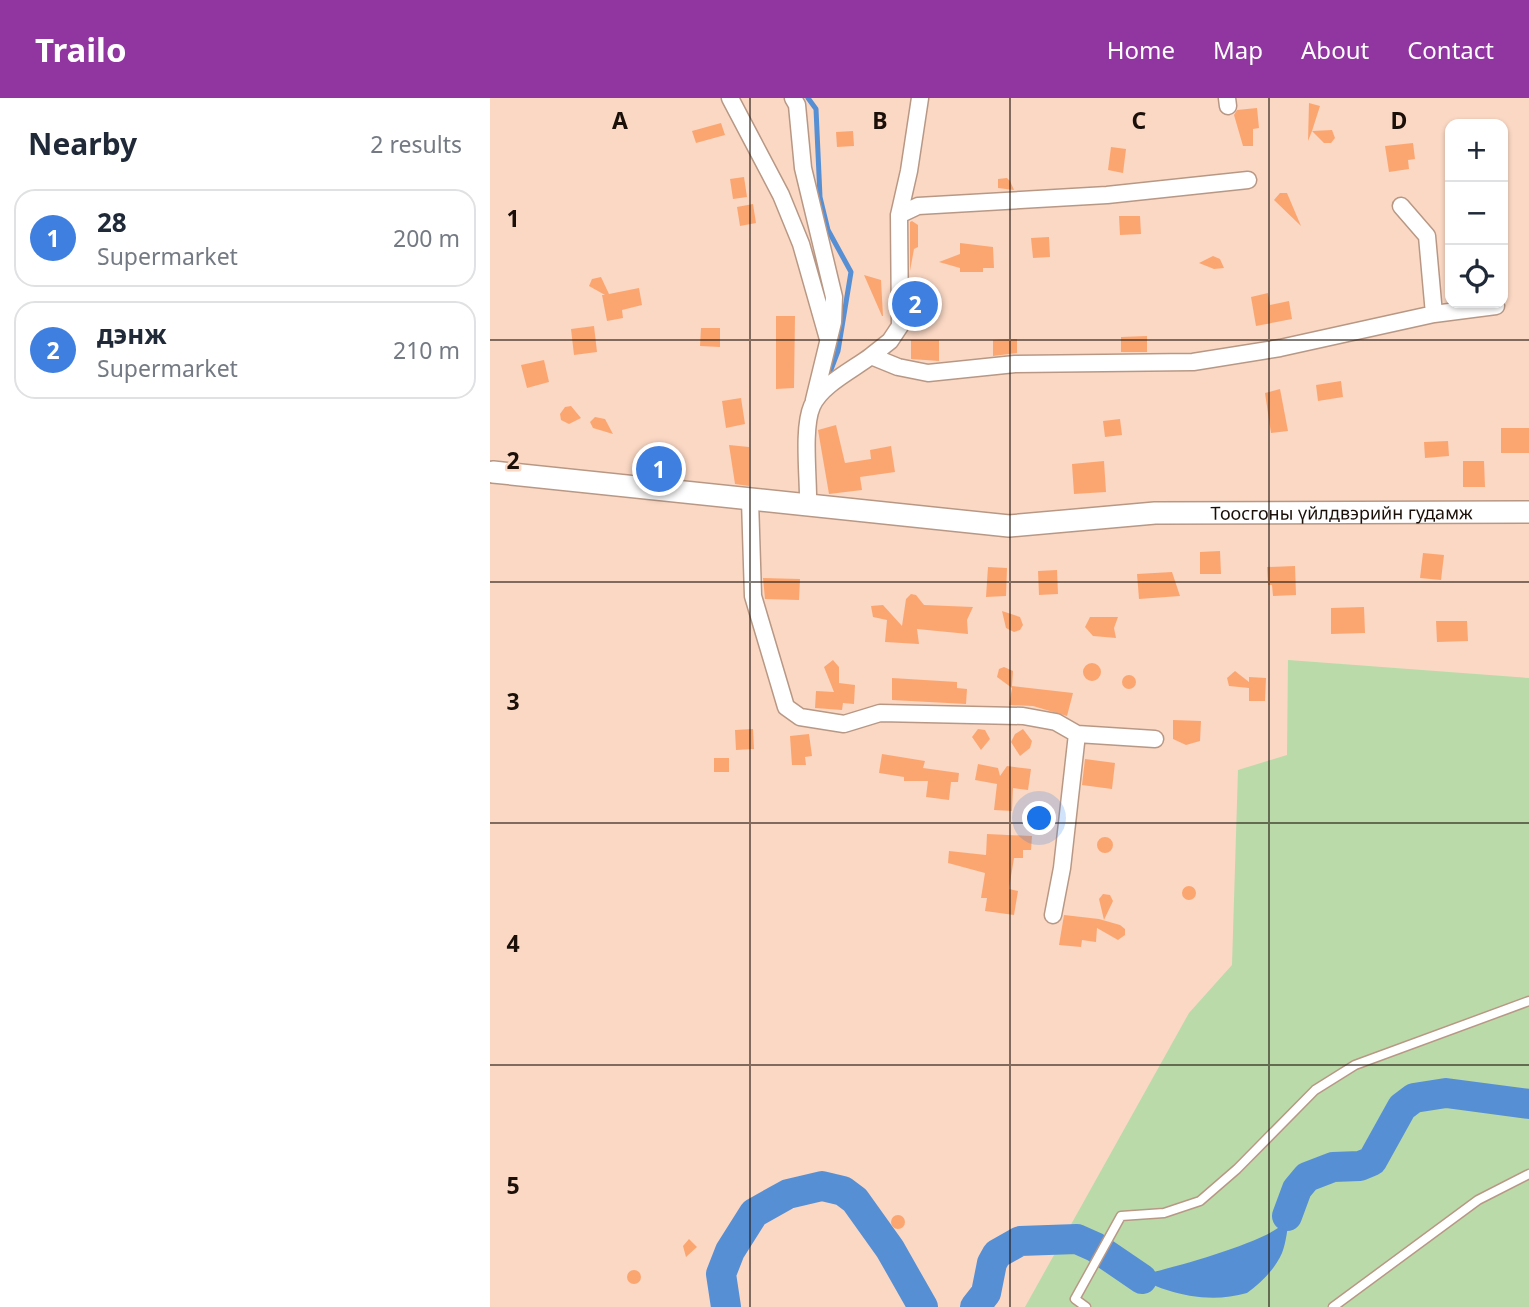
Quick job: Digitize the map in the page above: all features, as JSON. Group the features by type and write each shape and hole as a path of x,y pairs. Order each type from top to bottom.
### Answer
{"main road":[{"name":"Тоосгоны үйлдвэрийн гудамж","path":"491,467 750,500 1009,526 1155,513 1529,512"}],"street":[{"path":"730,98 781,195 801,244 829,341"},
{"path":"793,98 797,105 803,168 834,298 829,341 808,425 808,506"},
{"path":"812,406 823,392 890,341 900,326 898,215 909,171 920,98"},
{"path":"898,215 918,206 1107,195 1248,180"},
{"path":"1401,206 1427,236 1434,314"},
{"path":"871,356 898,367 928,373 1015,364 1193,362 1280,348 1434,314 1480,308"},
{"path":"750,500 753,596 786,706 800,717 844,724 880,713 1023,716 1056,722 1077,734 1155,739"},
{"path":"1053,915 1077,734"}],"lane":[{"path":"1087,1307 1075,1299 1121,1216 1164,1213 1200,1201 1237,1169 1315,1090 1355,1065 1529,1001"},
{"path":"1333,1307 1478,1200 1529,1174"}],"green space":[{"path":"1288,660 1529,678 1529,1307 1025,1307 1189,1013 1232,965 1238,770 1287,755"}],"water":[{"path":"1302,1179 1305,1182 1291,1207 1282,1253 1276,1265 1247,1293 1210,1298 1173,1292 1138,1278 1107,1258 1109,1253 1141,1275 1255,1240 1282,1225 1291,1193"}],"building":[{"path":"1309,103 1320,106 1308,141"},
{"path":"1257,108 1259,128 1253,129 1253,146 1243,146 1234,115 1237,110"},
{"path":"721,123 725,135 696,143 692,131"},
{"path":"1332,130 1335,138 1331,143 1324,143 1312,131"},
{"path":"853,131 854,146 837,147 836,132"},
{"path":"1413,143 1415,159 1408,160 1409,169 1389,172 1385,146"},
{"path":"1111,147 1126,149 1123,173 1108,170"},
{"path":"744,177 747,197 733,199 730,179"},
{"path":"1007,178 1014,190 998,188 998,179"},
{"path":"1280,193 1287,193 1301,226 1274,200"},
{"path":"753,204 756,223 740,226 737,207"},
{"path":"1119,216 1140,216 1141,234 1120,235"},
{"path":"910,222 918,225 918,247 914,249 910,271"},
{"path":"1049,237 1050,257 1033,258 1031,238"},
{"path":"960,243 993,247 994,268 983,268 983,272 960,272 960,268 939,262 960,254"},
{"path":"1213,256 1220,259 1224,268 1214,269 1199,263"},
{"path":"864,275 881,280 883,316 882,316"},
{"path":"601,277 609,294 639,288 642,305 622,310 623,318 607,321 602,295 605,295 589,286 592,279"},
{"path":"1268,293 1270,305 1289,301 1292,319 1256,326 1251,297"},
{"path":"776,316 795,316 794,388 776,389"},
{"path":"594,326 597,352 574,355 571,329"},
{"path":"701,328 720,328 720,347 700,346"},
{"path":"1147,336 1147,352 1121,352 1121,337"},
{"path":"1017,339 1017,353 993,356 993,340"},
{"path":"911,340 939,340 939,361 911,359"},
{"path":"544,360 549,382 527,388 521,365"},
{"path":"1341,381 1343,397 1318,401 1316,385"},
{"path":"1280,389 1288,431 1271,433 1265,393"},
{"path":"741,398 745,424 726,428 722,401"},
{"path":"571,406 581,418 569,424 561,420 560,414 565,407"},
{"path":"595,417 605,419 613,434 593,428 590,422"},
{"path":"1120,419 1122,435 1105,437 1103,421"},
{"path":"836,425 845,463 871,459 870,450 891,446 895,472 860,477 862,490 829,494 818,430"},
{"path":"1501,428 1529,428 1529,453 1501,453"},
{"path":"1448,441 1449,456 1425,458 1424,442"},
{"path":"729,445 749,447 749,486 735,484"},
{"path":"639,454 680,456 680,472 639,471"},
{"path":"1104,461 1106,492 1074,494 1072,464"},
{"path":"1463,461 1484,461 1485,487 1463,487"},
{"path":"1220,551 1221,574 1200,574 1200,552"},
{"path":"1423,553 1444,555 1441,580 1420,578"},
{"path":"1295,566 1296,595 1273,596 1272,585 1268,585 1267,567"},
{"path":"988,567 1007,568 1006,596 986,597"},
{"path":"1057,570 1058,594 1039,595 1038,571"},
{"path":"1172,572 1180,596 1139,599 1137,574"},
{"path":"763,578 800,579 799,600 765,599"},
{"path":"911,594 916,595 924,605 973,607 967,620 968,634 917,629 919,644 885,642 887,620 873,617 871,606 883,605 902,626 906,599"},
{"path":"1364,607 1365,633 1331,634 1331,608"},
{"path":"1002,611 1020,617 1023,625 1020,630 1014,632 1006,628"},
{"path":"1090,617 1118,617 1114,628 1116,638 1093,636 1085,627"},
{"path":"1436,621 1467,621 1468,641 1437,642"},
{"path":"833,660 839,667 839,683 855,685 854,704 843,703 842,710 815,708 816,691 834,692 824,667"},
{"path":"1092,663 1098,666 1101,672 1098,678 1092,681 1086,678 1083,672 1086,666"},
{"path":"1004,667 1013,671 1012,686 1073,693 1067,716 1033,706 1009,705 1012,688 997,677 999,669"},
{"path":"1235,671 1249,682 1249,677 1266,678 1265,701 1249,701 1249,688 1229,686 1227,678"},
{"path":"1126,675 1132,675 1136,682 1132,689 1126,689 1122,685 1122,679"},
{"path":"892,678 957,682 957,688 967,689 966,704 892,700"},
{"path":"1173,720 1201,721 1200,741 1186,745 1173,739"},
{"path":"753,729 754,749 736,750 735,730"},
{"path":"978,729 985,730 990,739 981,750 972,737"},
{"path":"1023,729 1032,741 1030,748 1020,756 1011,742 1015,734"},
{"path":"809,734 812,756 805,757 806,765 792,765 790,736"},
{"path":"882,754 925,761 923,768 959,773 958,782 951,782 949,800 926,797 928,781 904,781 904,777 879,773"},
{"path":"714,758 729,758 729,772 714,772"},
{"path":"1085,759 1115,763 1112,789 1082,785"},
{"path":"978,764 998,768 1000,776 1007,766 1031,769 1028,790 1013,788 1012,811 994,810 997,784 975,780"},
{"path":"987,834 1032,836 1031,850 1023,850 1023,858 1014,858 1009,889 1018,891 1014,915 985,911 987,898 981,898 985,873 948,863 949,851 986,855"},
{"path":"1105,837 1111,839 1111,851 1105,853 1099,851 1097,845 1099,839"},
{"path":"1186,886 1192,886 1196,893 1192,900 1186,900 1182,896 1182,890"},
{"path":"1103,894 1110,895 1113,901 1104,920 1099,899"},
{"path":"1064,915 1099,919 1120,925 1125,929 1125,935 1118,940 1097,928 1096,942 1082,940 1081,947 1059,945"},
{"path":"895,1215 901,1215 905,1222 901,1229 895,1229 891,1225 891,1219"},
{"path":"689,1239 697,1247 686,1257 683,1246"},
{"path":"631,1270 637,1270 641,1277 637,1284 631,1284 627,1280 627,1274"}],"waterway":[{"path":"808,98 816,109 820,197 828,230 851,272 838,351 827,380"},
{"path":"1287,1216 1297,1189 1307,1177 1333,1167 1360,1166 1372,1161 1402,1107 1414,1098 1446,1093 1529,1104"},
{"path":"726,1307 721,1274 730,1251 754,1213 788,1194 822,1186 843,1191 855,1200 890,1249 923,1307"},
{"path":"975,1307 986,1293 992,1263 997,1254 1020,1241 1077,1239 1095,1247 1142,1279"}],"place":[{"name":"дэнж","path":"915,304"},
{"name":"28","path":"659,469"}]}
